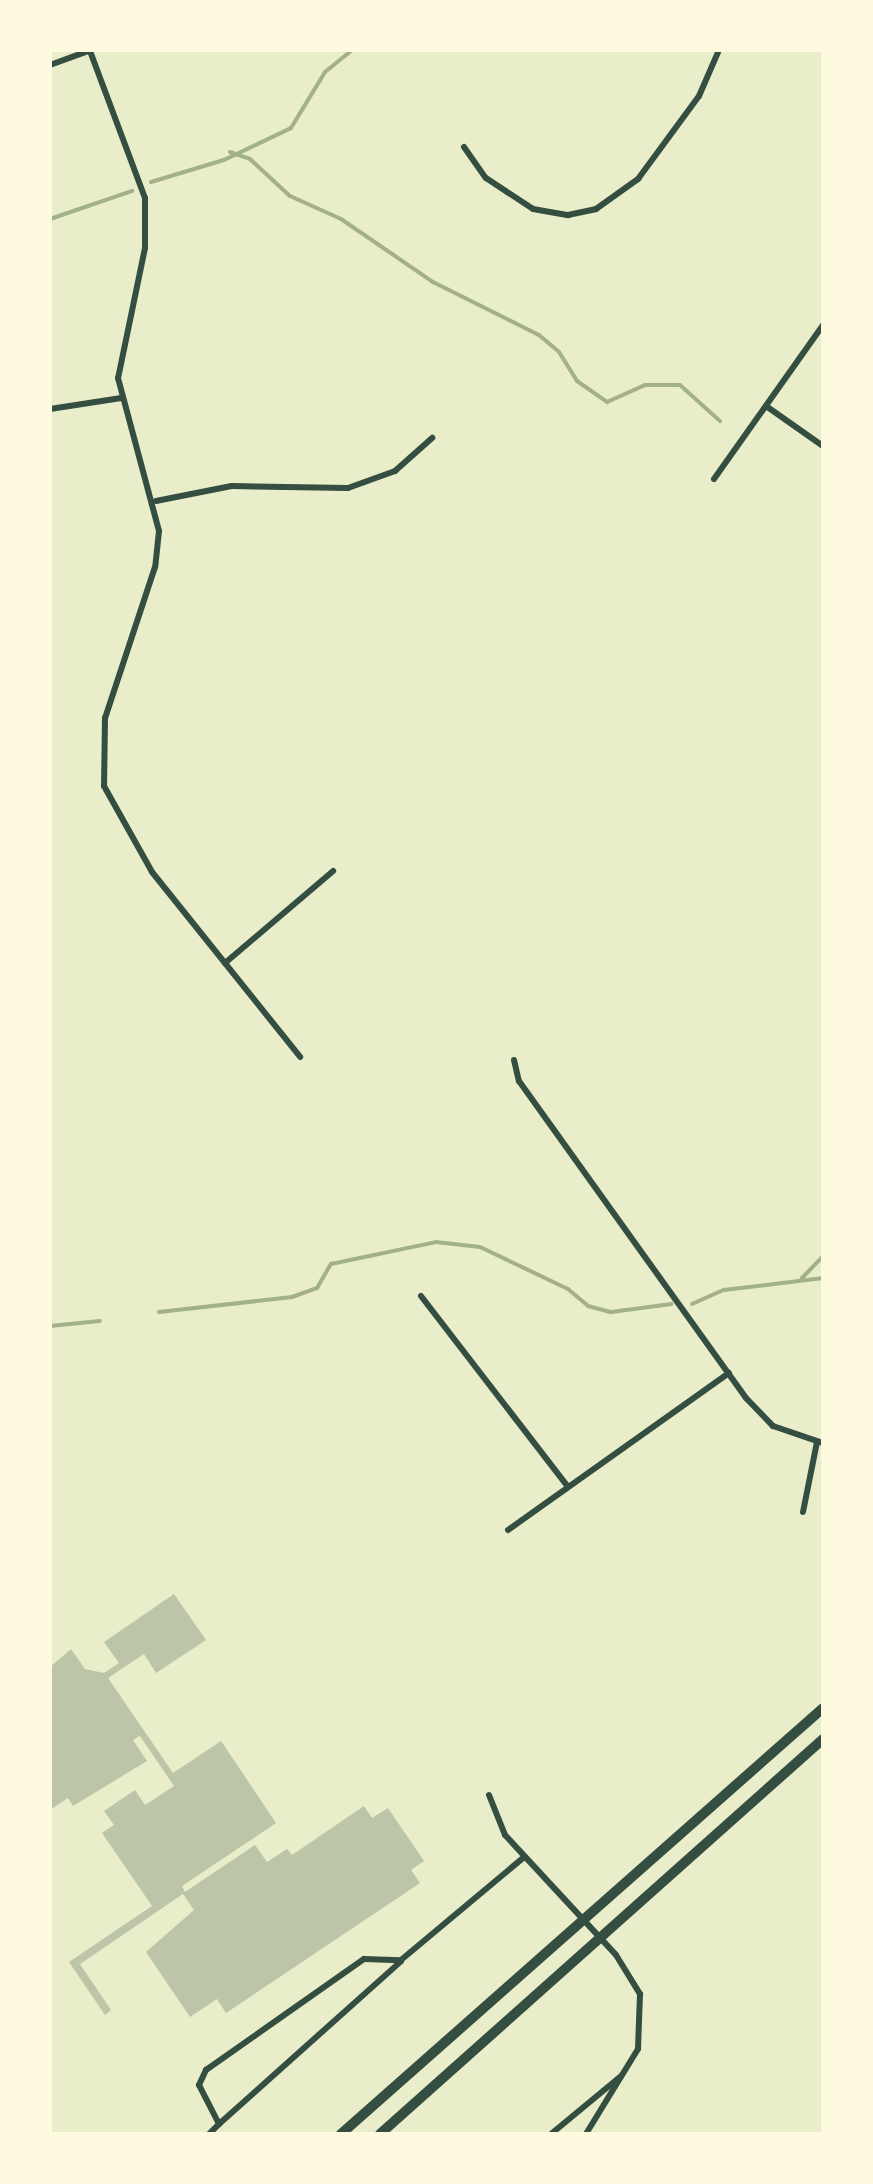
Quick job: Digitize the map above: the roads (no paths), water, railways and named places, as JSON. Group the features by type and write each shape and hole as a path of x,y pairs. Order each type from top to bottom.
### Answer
{"main road":[{"path":"380,2134 823,1708"},
{"path":"341,2134 823,1739"}],"street":[{"path":"50,65 91,50 144,198 145,248 120,352 121,398 156,501 155,566 104,718 100,760 111,806 225,963 300,1057"},
{"path":"464,147 486,178 533,209 568,215 596,210 638,179 698,96 720,50"},
{"path":"714,479 823,325"},
{"path":"50,409 121,398"},
{"path":"766,406 823,446"},
{"path":"156,501 232,486 348,488 395,471 432,438"},
{"path":"225,963 333,871"},
{"path":"514,1060 519,1081 728,1373 773,1426 820,1442 803,1512"},
{"path":"421,1296 568,1487"},
{"path":"508,1530 728,1373"},
{"path":"489,1795 497,1822 524,1857 632,1975 643,2007 638,2049 588,2131"},
{"path":"209,2134 401,1960 524,1857"},
{"path":"219,2124 199,2086 206,2070 364,1959 401,1960"},
{"path":"551,2134 622,2075"}],"waterway":[{"path":"151,182 224,160 291,128 325,72 352,50"},
{"path":"230,152 250,159 290,196 341,219 433,282 539,335 559,352 577,381 607,402 645,385 680,385 720,421"},
{"path":"50,219 132,191"},
{"path":"159,1312 292,1297 317,1288 331,1264 436,1242 480,1247 568,1289 588,1306 611,1312 671,1304"},
{"path":"802,1278 823,1256"},
{"path":"692,1304 724,1290 823,1278"},
{"path":"50,1326 100,1321"}]}
